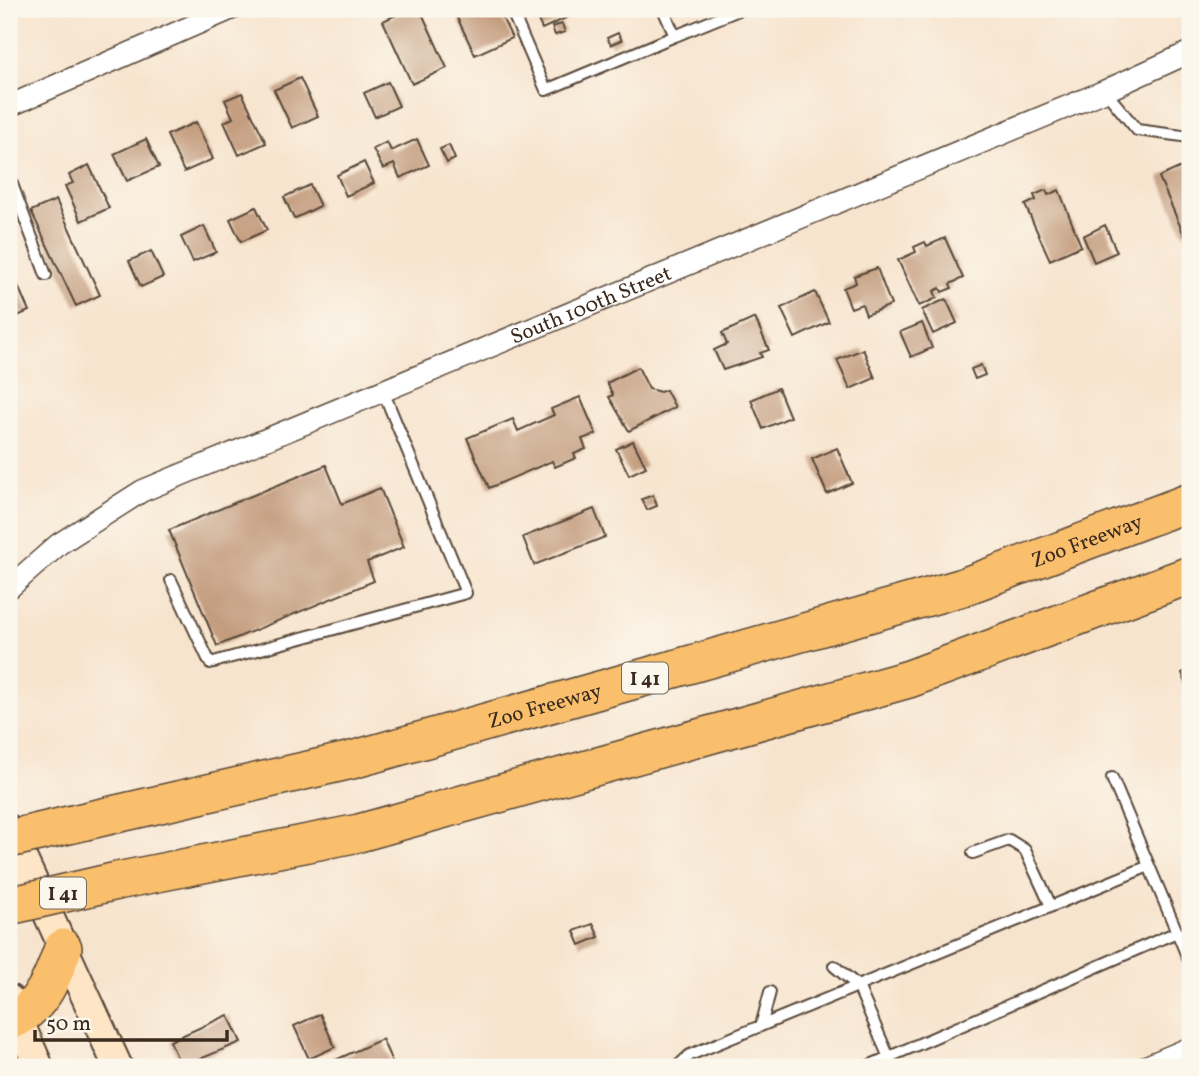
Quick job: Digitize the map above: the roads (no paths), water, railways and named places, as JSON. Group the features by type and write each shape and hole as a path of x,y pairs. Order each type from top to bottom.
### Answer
{"highway":[{"name":"Zoo Freeway","path":"9,839 352,760 960,588 1190,502"},
{"name":"I 41","path":"9,905 359,833 909,679 1190,575"},
{"path":"12,1013 37,1004 50,984 63,948"}],"main road":[{"path":"9,828 117,1067"},
{"path":"12,1013 39,1067"}],"street":[{"path":"9,106 231,9"},
{"name":"South 100th Street","path":"9,588 59,544 142,491 1105,91 1190,52"},
{"path":"1144,1067 1190,1048"}],"lane":[{"path":"511,9 546,90 741,9"},
{"path":"663,9 675,36"},
{"path":"1105,91 1137,130 1190,137"},
{"path":"9,176 46,275"},
{"path":"171,580 210,663 466,593 383,391"},
{"path":"1112,778 1190,963"},
{"path":"974,853 1009,840 1025,850 1051,906"},
{"path":"677,1067 690,1055 1149,866"},
{"path":"866,1067 891,1063 1177,932"},
{"path":"834,966 858,986 891,1063"},
{"path":"761,1026 770,992"}]}
